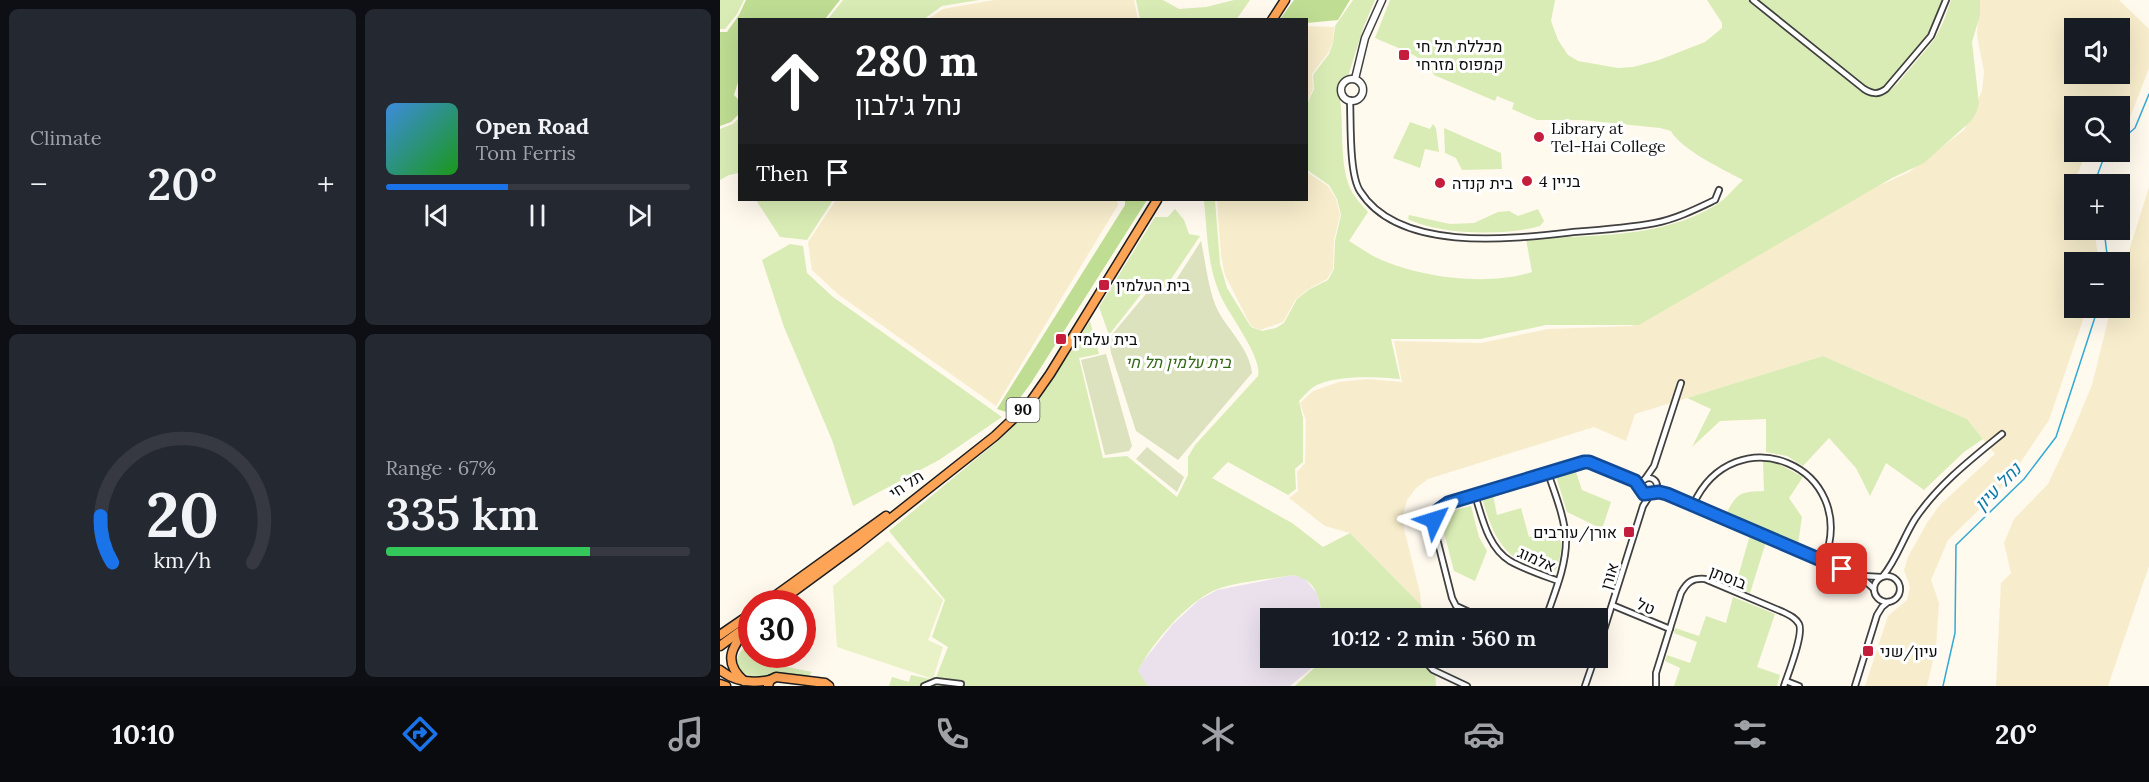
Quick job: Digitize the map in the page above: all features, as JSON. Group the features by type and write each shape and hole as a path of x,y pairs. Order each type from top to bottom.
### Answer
{"highway":[{"path":"1273,18 1285,0"},
{"name":"90","path":"936,482 995,436 1037,394 1156,201"},
{"name":"תל חי","path":"783,590 857,535 936,482"},
{"name":"תל חי","path":"796,590 936,482"},
{"path":"720,636 738,623"},
{"path":"720,646 738,633"},
{"path":"738,641 729,652 728,659 730,670 744,681"},
{"path":"720,670 744,681 769,683 776,677 825,683 829,686"},
{"path":"720,684 726,686"}],"street":[{"path":"1355,80 1365,38 1382,0"},
{"path":"1753,0 1873,94 1886,89 1925,45 1935,29 1946,0"},
{"path":"1355,80 1362,85 1363,91 1360,97 1350,100 1343,95 1341,89 1346,81 1355,80"},
{"path":"1350,100 1354,174 1358,189 1380,214 1438,236 1496,238 1657,223 1715,200 1719,190"},
{"path":"1641,489 1654,466 1680,383"},
{"path":"1855,686 1877,615 1875,592 1877,580 1883,577 1894,561 1907,534 1932,496 1965,463 2002,435"},
{"path":"1693,505 1705,483 1726,466 1757,457 1786,462 1810,477 1826,500 1832,529 1824,561"},
{"path":"1460,608 1453,602 1434,526 1434,520 1442,507 1584,462 1595,464 1630,479 1641,489 1652,494 1667,494"},
{"path":"1654,466 1656,484"},
{"path":"1548,473 1566,539 1564,559 1549,608"},
{"path":"1630,479 1652,479 1667,494 1860,576 1890,576 1897,581"},
{"name":"אורן","path":"1641,510 1656,484"},
{"name":"אורן","path":"1608,618 1641,510 1641,489"},
{"name":"אלמוג","path":"1475,495 1485,526 1497,549 1510,561 1558,581"},
{"path":"1877,615 1900,593 1893,568 1894,561"},
{"path":"1860,576 1879,599 1888,602"},
{"name":"בוסתן","path":"1656,686 1656,673 1685,586 1696,578 1704,579 1793,616 1800,629 1785,683"},
{"name":"טל","path":"1612,605 1670,629"},
{"path":"1430,668 1467,686"},
{"path":"1585,686 1591,668"},
{"path":"924,686 936,681 961,684"},
{"path":"1785,683 1799,686"}],"shaded area":[{"path":"994,0 1134,0 1138,18 930,18 943,9"},
{"path":"1979,0 2119,0 2149,29 2149,68 2130,117 2130,96 2064,96 2064,162 2083,162 2077,174 2064,174 2064,240 2096,240 2097,252 2064,252 2064,318 2084,318 2049,420 2008,481 1948,540 1931,580 1939,603 1936,647 1927,686 1865,686 1888,616 1907,600 1910,587 1904,570 1908,557 1927,523 1939,506 1995,454 1967,419 1823,356 1635,414 1626,441 1594,427 1428,479 1416,488 1407,500 1403,515 1421,605 1350,533 1325,526 1289,498 1298,491 1297,472 1305,463 1306,420 1300,403 1313,391 1339,382 1367,379 1402,382 1394,341 1481,343 1548,329 1632,326 1859,195 1909,172 1964,130 1982,91 1984,72 1977,35"},
{"path":"1308,26 1334,27 1333,42 1328,53 1312,74 1313,89 1308,101"},
{"path":"1308,173 1328,186 1336,199 1340,215 1334,240 1333,269 1327,279 1296,299 1283,322 1260,330 1251,326 1225,275 1221,256 1217,201 1308,201"},
{"path":"2149,187 2149,566 2108,686 1996,686 2001,583 2011,573 2004,543 2014,519 2048,484 2072,433 2092,385 2109,318 2130,318 2129,252"},
{"path":"835,201 1117,201 1118,205 996,406 839,295 812,270 808,242"},
{"path":"1293,575 1304,578 1317,593 1321,608 1260,608 1260,668 1312,668 1290,686 1148,686 1138,671 1142,663 1172,625 1199,600 1217,590"}],"green space":[{"path":"720,0 744,0 737,14 725,29 720,29"},
{"path":"746,0 840,0 826,18 738,18 738,82 734,95 738,99 738,115 731,122 720,126 720,32 727,32"},
{"path":"843,0 979,0 942,6 925,18 829,18"},
{"path":"1136,0 1163,0 1179,9 1206,7 1234,0 1250,0 1237,18 1140,18"},
{"path":"1294,0 1350,0 1338,20 1308,23 1308,18 1281,18"},
{"path":"1353,0 1375,0 1348,76 1339,93 1344,168 1353,193 1368,212 1349,241 1373,256 1390,263 1429,274 1451,277 1494,279 1532,272 1526,239 1624,233 1672,224 1716,205 1743,180 1693,152 1683,145 1671,131 1582,120 1537,120 1512,109 1514,103 1497,96 1495,101 1434,75 1418,57 1375,38 1390,0 1555,0 1551,21 1558,40 1568,55 1578,61 1618,68 1633,67 1659,60 1705,42 1722,28 1722,23 1707,0 1749,0 1863,93 1875,96 1886,94 1898,83 1934,40 1951,0 1980,0 1980,15 1972,42 1979,104 1971,121 1924,163 1892,178 1639,325 1546,325 1480,339 1391,339 1400,379 1343,378 1331,380 1312,388 1299,401 1303,418 1303,462 1295,469 1296,489 1288,495 1228,462 1212,478 1292,523 1323,547 1350,533 1422,608 1321,608 1316,590 1312,585 1293,575 1223,587 1193,604 1161,636 1144,660 1138,671 1148,686 889,686 892,677 909,682 911,675 935,680 948,647 932,637 945,600 889,531 1004,436 1039,400 1090,321 1099,354 1079,358 1103,458 1127,456 1177,497 1188,475 1188,457 1195,445 1258,376 1255,358 1223,301 1215,281 1208,247 1204,201 1215,201 1220,264 1227,288 1251,327 1262,331 1276,328 1284,323 1297,299 1328,280 1334,269 1335,241 1341,215 1337,199 1329,185 1308,171 1308,102 1314,89 1313,75 1329,54 1335,26"},
{"path":"1755,0 1944,0 1929,36 1885,88 1877,92 1869,91"},
{"path":"738,119 738,173 720,180 720,129 733,124"},
{"path":"1410,122 1430,129 1433,124 1436,128 1439,152 1425,149 1420,168 1393,158"},
{"path":"1444,128 1501,153 1502,169 1462,170 1456,158 1445,153"},
{"path":"757,201 832,201 807,240 780,237"},
{"path":"1125,201 1146,201 1031,383 1009,413 997,409 1125,205"},
{"path":"1175,209 1184,220 1189,234 1200,236 1163,291 1149,284 1109,335 1099,307 1155,217 1168,217"},
{"path":"1538,209 1544,221 1540,226 1510,231 1455,231 1408,219 1409,215 1450,224 1474,223 1498,212 1509,211 1518,216"},
{"name":"בית עלמין תל חי","path":"1201,241 1210,286 1218,311 1247,356 1252,373 1178,460 1136,431 1111,353 1109,338 1151,288 1167,294"},
{"path":"790,244 803,246 807,273 833,297 1002,417 939,460 853,506 832,440 784,327 762,260"},
{"path":"1106,354 1132,446 1129,451 1105,455 1081,360"},
{"path":"1823,356 1967,419 1983,439 1964,452 1924,490 1886,463 1870,496 1856,468 1829,438 1803,466 1787,456 1766,452 1766,419 1720,421 1692,447 1711,409 1687,398"},
{"path":"1147,447 1184,477 1177,492 1136,459"},
{"path":"1763,461 1777,463 1803,477 1789,498 1802,517 1798,544 1727,512 1734,500 1741,494 1764,491"},
{"path":"1575,469 1582,490 1611,502 1602,529 1567,512 1556,476"},
{"path":"1493,495 1497,515 1521,508 1529,537 1558,529 1561,551 1554,573 1545,572 1520,562 1504,548 1493,530 1482,498"},
{"path":"1471,506 1479,537 1487,551 1475,581 1454,571 1442,525 1446,512"},
{"path":"1750,535 1766,542 1750,593 1735,587"},
{"path":"888,541 943,600 928,640 943,647 933,679 837,647 833,586"},
{"path":"1733,597 1775,614 1757,667 1780,675 1777,686 1674,686 1680,668 1665,661 1667,655 1690,663 1697,642 1674,633 1675,628 1699,636 1706,616 1726,623"},
{"path":"739,668 792,668 812,672 807,678 782,674 755,676"},
{"path":"1314,668 1435,668 1436,686 1295,686"}],"waterway":[{"name":"נחל עיון","path":"2130,132 2135,128 2149,94"},
{"name":"נחל עיון","path":"2098,174 2102,162"},
{"name":"נחל עיון","path":"2105,240 2107,252"},
{"name":"נחל עיון","path":"1943,686 1955,633 1956,545 2024,479 2056,437 2095,318"}],"place":[{"name":"מכללת תל חי קמפוס מזרחי","path":"1404,55"},
{"name":"Library at Tel-Hai College","path":"1539,137"},
{"name":"בניין 4","path":"1527,181"},
{"name":"בית קנדה","path":"1440,183"},
{"name":"בית העלמין","path":"1104,285"},
{"name":"בית עלמין","path":"1061,339"},
{"name":"אורן/עורבים","path":"1629,532"},
{"name":"עיון/שני","path":"1868,651"}],"route":[{"path":"1434,520 1437,511 1448,503 1589,462 1635,481 1644,494 1659,492 1667,494 1842,569"}]}
